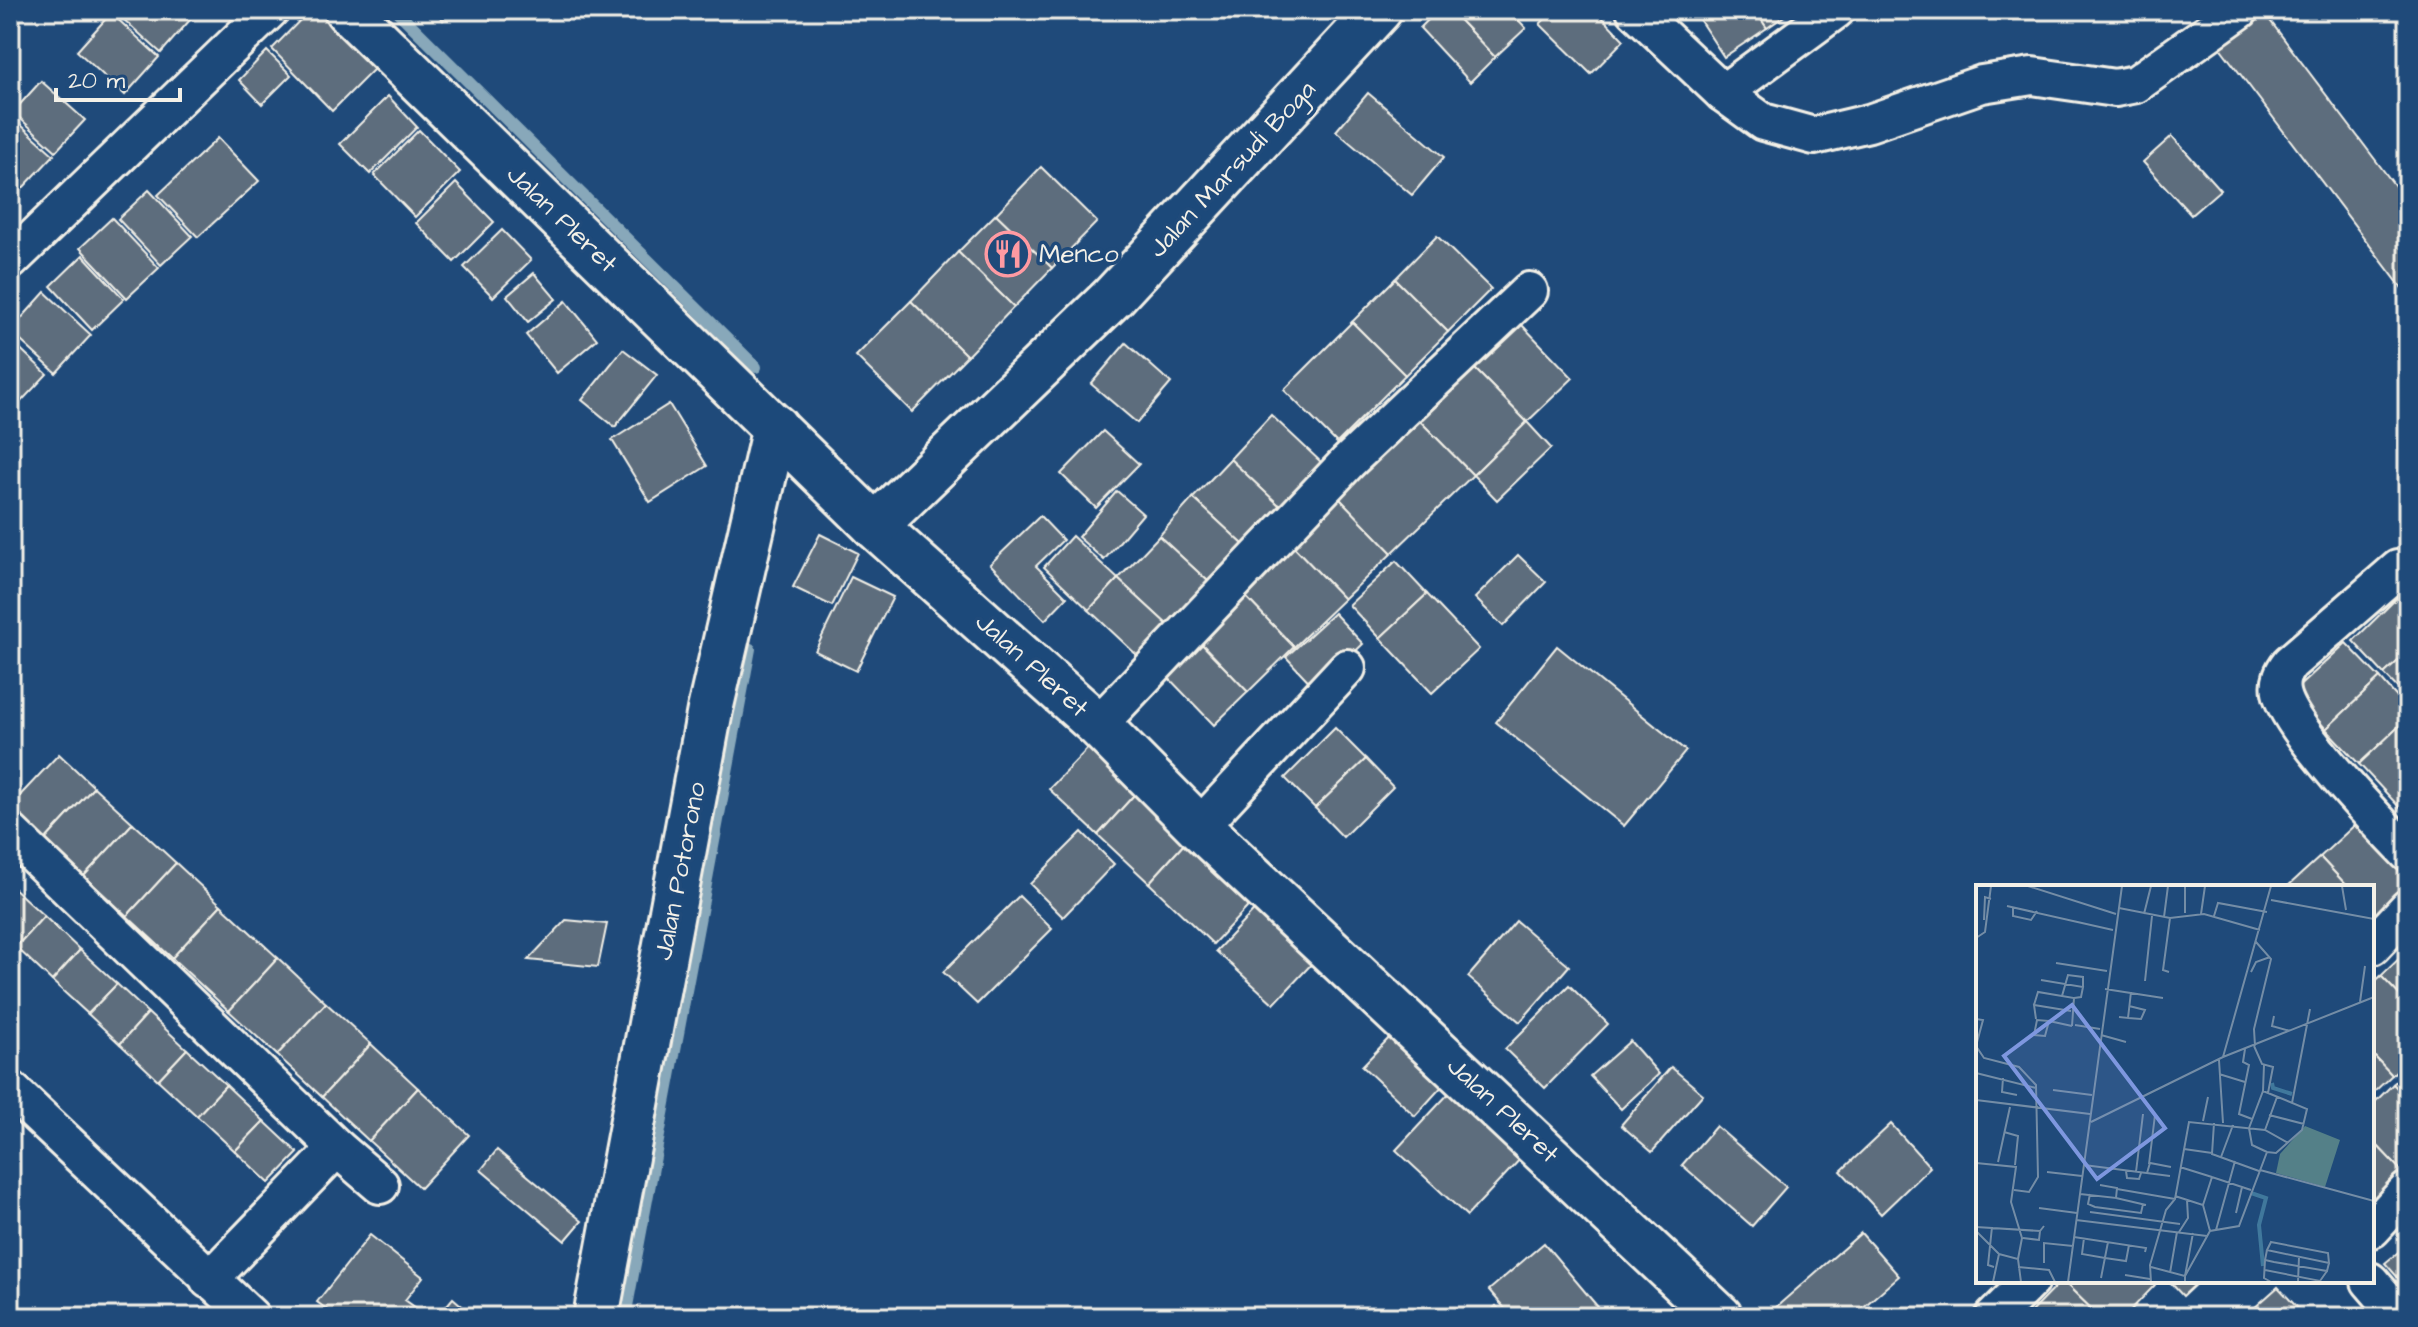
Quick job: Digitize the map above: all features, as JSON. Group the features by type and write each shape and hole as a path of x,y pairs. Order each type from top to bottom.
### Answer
{"main road":[{"name":"Jalan Pleret","path":"347,10 875,526 1098,725 1199,827 1720,1317"},
{"name":"Jalan Marsudi Boga","path":"875,526 1113,297 1379,10"},
{"name":"Jalan Potorono","path":"596,1317 710,710 775,427"}],"street":[{"path":"10,261 270,10"},
{"path":"1635,10 1723,93 1763,122 1814,136 1869,123 1982,84 2032,76 2115,88 2136,84 2240,10"},
{"path":"1723,93 1836,10"},
{"path":"1098,725 1348,462 1529,291"},
{"path":"2408,575 2398,569 2366,593 2290,663 2280,683 2286,706 2319,751 2408,853"},
{"path":"1199,827 1347,668"},
{"path":"10,832 337,1148 380,1185"},
{"path":"2374,944 2408,908"},
{"path":"10,1089 251,1317"},
{"path":"209,1280 337,1148"},
{"path":"2374,1227 2408,1190"},
{"path":"1994,1317 2028,1283"},
{"path":"2372,1283 2401,1317"}],"building":[{"path":"113,10 195,10 197,12 161,53"},
{"path":"310,10 318,10 375,68 332,111 272,49"},
{"path":"433,10 453,10 443,20"},
{"path":"1438,10 1450,10 1495,57 1470,82 1420,28"},
{"path":"1450,10 1509,10 1526,28 1495,57"},
{"path":"1554,10 1595,10 1624,40 1591,74 1540,24"},
{"path":"1693,10 1755,10 1767,28 1724,57"},
{"path":"1755,10 1793,10 1767,28"},
{"path":"2262,10 2408,203 2408,296 2216,42"},
{"path":"111,13 159,57 125,95 77,51"},
{"path":"267,51 291,75 262,104 239,80"},
{"path":"41,81 85,120 56,151 13,112"},
{"path":"1368,93 1444,157 1412,195 1336,131"},
{"path":"388,96 417,127 370,174 340,144"},
{"path":"10,115 54,155 20,191 10,181"},
{"path":"419,130 460,172 415,217 374,175"},
{"path":"2172,136 2220,190 2191,215 2143,162"},
{"path":"218,138 259,181 198,237 158,195"},
{"path":"1041,167 1097,222 1052,268 996,214"},
{"path":"456,183 494,222 454,262 416,223"},
{"path":"10,186 19,194 10,204"},
{"path":"149,190 192,236 161,265 118,219"},
{"path":"996,214 1052,268 1014,307 958,252"},
{"path":"112,218 159,268 127,298 80,248"},
{"path":"502,230 531,260 493,297 464,267"},
{"path":"1437,236 1491,289 1448,332 1395,279"},
{"path":"958,252 1014,307 967,356 911,301"},
{"path":"83,255 124,299 92,330 51,286"},
{"path":"534,273 556,299 528,322 507,296"},
{"path":"1395,279 1448,332 1405,375 1352,322"},
{"path":"45,292 91,335 56,373 10,331"},
{"path":"566,301 597,339 557,373 526,335"},
{"path":"911,301 967,356 912,412 856,356"},
{"path":"1352,322 1405,375 1337,443 1284,390"},
{"path":"1520,323 1573,378 1527,422 1473,367"},
{"path":"10,339 47,374 15,408 10,404"},
{"path":"1126,343 1171,383 1137,423 1091,384"},
{"path":"623,349 657,375 615,427 582,400"},
{"path":"1473,367 1527,422 1473,475 1419,420"},
{"path":"669,404 707,466 650,502 612,440"},
{"path":"1271,415 1322,463 1281,507 1230,459"},
{"path":"1419,420 1473,475 1392,553 1339,498"},
{"path":"1527,422 1551,448 1497,500 1473,475"},
{"path":"1103,431 1139,464 1096,508 1061,474"},
{"path":"1230,459 1281,507 1245,546 1193,498"},
{"path":"1117,491 1143,514 1104,560 1078,537"},
{"path":"1193,498 1245,546 1210,583 1159,536"},
{"path":"1339,498 1392,553 1344,599 1291,544"},
{"path":"1040,516 1063,540 1036,566 1067,597 1045,620 990,564"},
{"path":"820,534 858,553 832,606 793,587"},
{"path":"1072,536 1118,579 1089,610 1044,567"},
{"path":"1159,536 1210,583 1170,627 1118,579"},
{"path":"1291,544 1344,599 1294,647 1241,592"},
{"path":"1518,555 1546,582 1503,626 1475,598"},
{"path":"1396,561 1427,594 1380,638 1349,605"},
{"path":"851,577 893,597 856,671 815,651"},
{"path":"1118,579 1170,627 1140,658 1089,610"},
{"path":"1241,592 1294,647 1248,692 1194,636"},
{"path":"2402,593 2408,599 2408,652 2384,674 2353,641"},
{"path":"1427,594 1479,649 1432,693 1380,638"},
{"path":"1334,613 1363,644 1316,689 1286,657"},
{"path":"1194,636 1248,692 1214,725 1161,670"},
{"path":"2346,643 2380,678 2326,729 2293,692"},
{"path":"1557,646 1686,751 1624,826 1496,722"},
{"path":"2408,652 2408,699 2384,674"},
{"path":"2380,678 2408,710 2408,718 2359,764 2326,729"},
{"path":"2408,718 2408,804 2402,810 2359,764"},
{"path":"1335,728 1366,759 1315,808 1285,778"},
{"path":"1096,740 1144,784 1098,835 1049,789"},
{"path":"59,754 94,787 45,840 10,806"},
{"path":"1366,759 1393,787 1343,837 1315,808"},
{"path":"1144,784 1195,832 1149,883 1098,835"},
{"path":"94,787 133,823 84,876 45,840"},
{"path":"2358,822 2408,876 2408,885 2374,916 2374,885 2346,885 2320,857"},
{"path":"133,823 176,863 127,916 84,876"},
{"path":"1082,832 1114,864 1063,917 1030,884"},
{"path":"1195,832 1260,894 1213,944 1149,883"},
{"path":"2320,857 2346,885 2289,885"},
{"path":"176,863 221,905 172,958 127,916"},
{"path":"10,885 44,916 16,947 10,942"},
{"path":"1019,896 1052,929 977,1004 943,972"},
{"path":"1262,902 1319,956 1274,1004 1216,951"},
{"path":"221,905 278,958 229,1011 172,958"},
{"path":"44,916 80,950 52,981 16,947"},
{"path":"566,920 607,924 598,967 528,960"},
{"path":"1516,921 1569,966 1520,1022 1468,977"},
{"path":"80,950 117,984 88,1014 52,981"},
{"path":"2408,950 2408,1004 2381,976"},
{"path":"278,958 326,1003 277,1055 229,1011"},
{"path":"2381,976 2408,1004 2408,1059 2392,1075 2374,1056 2374,982"},
{"path":"117,984 148,1013 120,1044 88,1014"},
{"path":"1569,985 1608,1024 1545,1088 1505,1049"},
{"path":"326,1003 371,1044 322,1097 277,1055"},
{"path":"148,1013 187,1049 158,1080 120,1044"},
{"path":"1393,1034 1445,1083 1415,1116 1362,1066"},
{"path":"1630,1041 1659,1074 1621,1109 1590,1076"},
{"path":"371,1044 418,1088 369,1141 322,1097"},
{"path":"187,1049 226,1085 197,1116 158,1080"},
{"path":"2374,1056 2392,1075 2374,1092"},
{"path":"1671,1067 1703,1094 1652,1152 1621,1125"},
{"path":"2408,1070 2408,1099 2393,1084"},
{"path":"2393,1084 2408,1099 2408,1178 2374,1142 2374,1103"},
{"path":"226,1085 264,1121 235,1151 197,1116"},
{"path":"418,1088 469,1135 420,1188 369,1141"},
{"path":"1452,1090 1523,1156 1467,1216 1396,1150"},
{"path":"264,1121 298,1153 269,1183 235,1151"},
{"path":"1891,1124 1930,1167 1881,1214 1841,1171"},
{"path":"1716,1126 1786,1187 1752,1226 1682,1165"},
{"path":"2374,1142 2408,1178 2374,1214"},
{"path":"497,1150 582,1221 565,1241 481,1170"},
{"path":"1861,1233 1899,1276 1852,1317 1783,1317 1775,1308"},
{"path":"370,1235 423,1277 405,1300 416,1308 408,1317 337,1317 317,1302"},
{"path":"1544,1243 1597,1306 1584,1317 1512,1317 1489,1290"},
{"path":"2408,1244 2408,1289 2385,1263"},
{"path":"2059,1283 2065,1283 2100,1317 2026,1317"},
{"path":"2065,1283 2155,1285 2124,1317 2100,1317"},
{"path":"2171,1283 2197,1283 2183,1296"},
{"path":"2278,1287 2306,1317 2244,1317"},
{"path":"453,1298 475,1317 437,1317"},
{"path":"1496,1306 1506,1317 1484,1317"}],"waterway":[{"path":"396,10 756,367"},
{"path":"625,1317 750,649"}],"place":[{"name":"Menco","path":"1008,254"}]}
